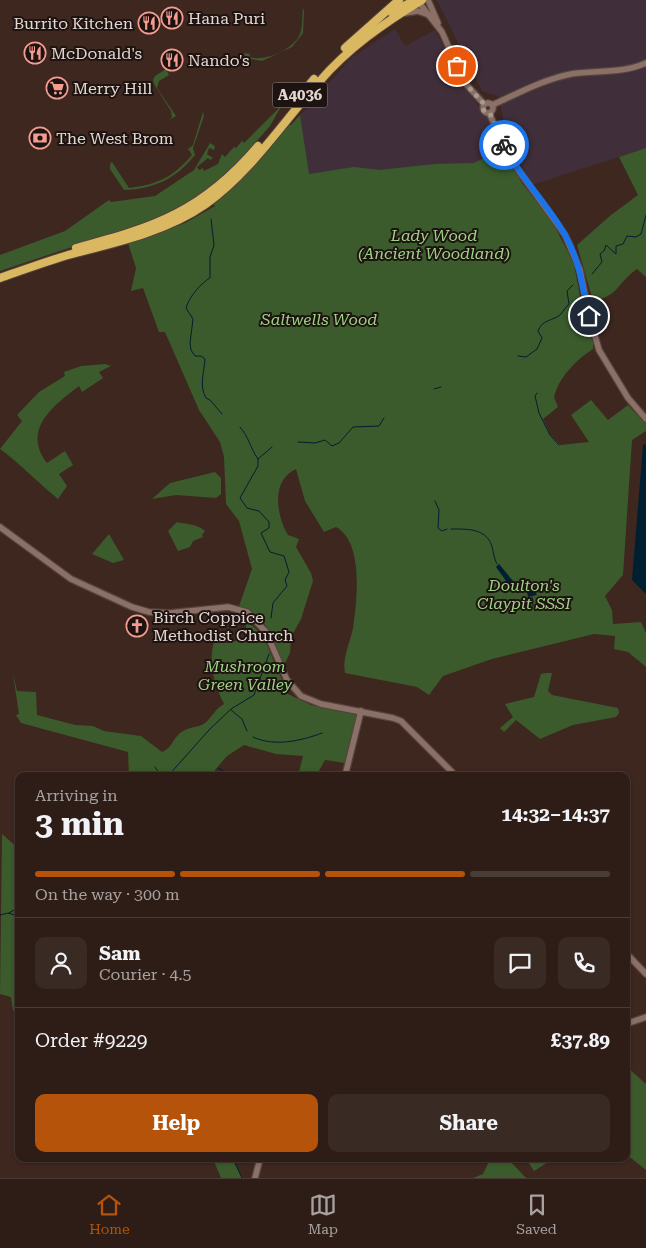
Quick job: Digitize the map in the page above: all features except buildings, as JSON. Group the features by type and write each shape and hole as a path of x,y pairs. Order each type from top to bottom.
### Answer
{"highway":[{"path":"362,33 367,23 392,0"},
{"name":"A4036","path":"0,272 150,225 209,198 240,167 315,78 399,0"},
{"path":"362,33 392,11 418,0"},
{"name":"A4036","path":"0,278 160,228 191,213 248,167 333,66 366,36 400,15 418,0"}],"street":[{"path":"418,0 442,32"},
{"path":"428,0 464,82 484,104 492,105 544,80 573,74 624,70 646,63"},
{"path":"400,15 409,11 418,11 431,16"},
{"path":"484,104 483,110 490,113 511,160 554,218 574,253 599,350 617,382 646,419"},
{"path":"490,113 493,109 492,105"},
{"path":"0,527 66,576 132,607 149,612 170,613 228,607 247,612 260,623 286,680 301,696 321,704 401,721 452,772"},
{"path":"346,772 361,711"},
{"path":"630,957 646,974"},
{"path":"630,1023 646,1017"},
{"path":"255,1178 259,1162"}],"shaded area":[{"path":"437,0 646,0 646,148 532,185 506,134 499,97 482,91"},
{"path":"395,29 405,46 435,30 465,88 492,125 504,152 474,163 306,183 296,120 352,57"}],"green space":[{"path":"303,8 303,33 292,47 262,61 246,58 244,53 250,54 249,57 263,58 285,50 291,45 300,34"},
{"path":"166,69 169,75 159,81 157,88 176,116 169,120 172,117 171,111 154,84 153,80 155,76"},
{"path":"282,105 270,126 229,173 205,193 159,218 0,271 0,255 65,231 109,200 111,202 155,196 194,170 210,143 215,146 214,150 209,148 207,154 213,158 210,160 208,158 197,167 199,170 203,168 204,171 218,164 222,154 225,157 242,141 244,143"},
{"path":"203,112 204,116 193,148 195,155 188,163 172,176 155,185 124,190 110,169 112,162 129,188 164,179 185,163 192,155 187,150 193,145"},
{"name":"Saltwells Wood","path":"300,115 309,174 354,167 379,170 435,164 474,163 502,149 522,183 552,221 574,264 583,312 593,342 593,349 580,358 564,376 554,397 558,407 543,419 550,434 560,445 589,442 571,415 591,400 608,420 628,405 646,424 646,431 632,440 623,575 605,596 612,610 613,624 641,622 646,633 646,667 628,652 614,649 615,636 594,634 492,659 443,676 429,695 417,687 345,673 345,656 353,628 356,603 355,558 351,545 345,535 336,527 324,532 305,501 296,469 288,474 279,489 279,508 288,535 299,539 296,547 311,573 313,581 301,619 291,637 290,653 284,665 264,623 250,611 239,606 252,569 239,521 226,504 224,457 220,442 199,410 165,332 159,332 143,288 131,291 136,268 128,243 185,223 215,206 213,203 287,124 291,125"},
{"path":"646,148 646,277 637,269 608,296 593,301 577,245 611,215 638,195 619,157"},
{"path":"105,364 111,366 99,372 103,378 82,392 79,386 51,410 39,429 40,451 47,463 65,451 73,465 59,474 67,486 58,499 0,449 22,421 17,415 39,392 65,376 64,372 81,366"},
{"path":"215,472 221,478 221,494 216,498 176,495 152,499 170,483"},
{"path":"177,522 202,528 205,531 202,535 203,537 193,541 190,547 178,551 168,531"},
{"path":"109,534 124,560 113,563 92,554"},
{"name":"Mushroom Green Valley","path":"245,618 263,636 288,694 311,705 357,714 345,763 325,760 318,772 299,772 303,756 276,754 244,745 227,756 215,772 129,772 128,752 21,723 16,715 19,714 13,674 17,691 36,692 37,715 75,725 93,726 104,731 141,736 162,752 168,748 180,733 205,723 224,704 213,674 212,649 214,641 227,643 247,638"},
{"path":"552,673 548,691 552,695 618,708 619,713 616,717 573,725 540,739 516,720 504,732 500,728 513,717 505,704 534,697 541,674"},
{"path":"2,834 15,845 15,1011 13,1011 11,997 0,994"},
{"path":"630,1070 646,1084 646,1170 630,1157"},
{"path":"214,1162 234,1162 242,1178 221,1178"},
{"path":"489,1162 511,1162 526,1178 473,1178 483,1174"},
{"path":"528,1162 548,1162 534,1171"}],"water":[{"path":"646,444 646,594 632,580 643,445"},
{"path":"499,564 513,581 531,586 537,595 528,597 527,592 506,581 496,567"}],"waterway":[{"path":"592,274 602,262 600,254 604,251 606,245 616,254 616,246 623,244 627,236 636,237 641,234 646,215"},
{"path":"211,219 214,245 210,257 210,278 196,291 186,308 193,319 191,350 195,356 201,356 205,359 202,384 204,393 206,398 222,414"},
{"path":"518,356 526,357 537,349 542,338 538,331 540,327 545,322 561,314 569,304 567,291 573,285"},
{"path":"434,389 441,387"},
{"path":"537,393 535,396 539,413 550,435 559,445"},
{"path":"298,442 315,443 325,440 332,446 339,443 353,427 379,426 384,418"},
{"path":"240,427 258,459"},
{"path":"271,618 273,603 287,586 285,580 289,572 284,556 270,552 261,533 269,528 269,522 259,511 247,508 240,498 258,466 258,459 272,447"},
{"path":"435,501 439,510 438,528 442,531 447,529"},
{"path":"451,529 474,530 484,535 491,544 497,564"},
{"path":"535,591 549,584"},
{"path":"532,597 533,606"},
{"path":"172,772 209,730 231,709 254,695 269,654"},
{"path":"231,710 242,719 247,731"},
{"path":"253,737 270,742 288,742 322,733"},
{"path":"155,767 158,772"},
{"path":"218,768 225,772"},
{"path":"9,913 15,909"},
{"path":"0,915 8,913 15,915"},
{"path":"234,1162 242,1178"}],"way so far":[{"path":"457,66 464,82 484,104 483,110 490,113 504,145"}],"place":[{"name":"Hana Puri","path":"172,18"},
{"name":"Burrito Kitchen","path":"149,23"},
{"name":"McDonald's","path":"35,53"},
{"name":"Nando's","path":"172,60"},
{"name":"Merry Hill","path":"57,88"},
{"name":"The West Brom","path":"40,138"},
{"name":"Birch Coppice Methodist Church","path":"137,626"}],"route":[{"path":"504,145 511,160 554,218 574,253 580,270 589,316"}],"park label":[{"name":"Lady Wood (Ancient Woodland)","path":"434,244"},
{"name":"Doulton's Claypit SSSI","path":"524,594"}]}
